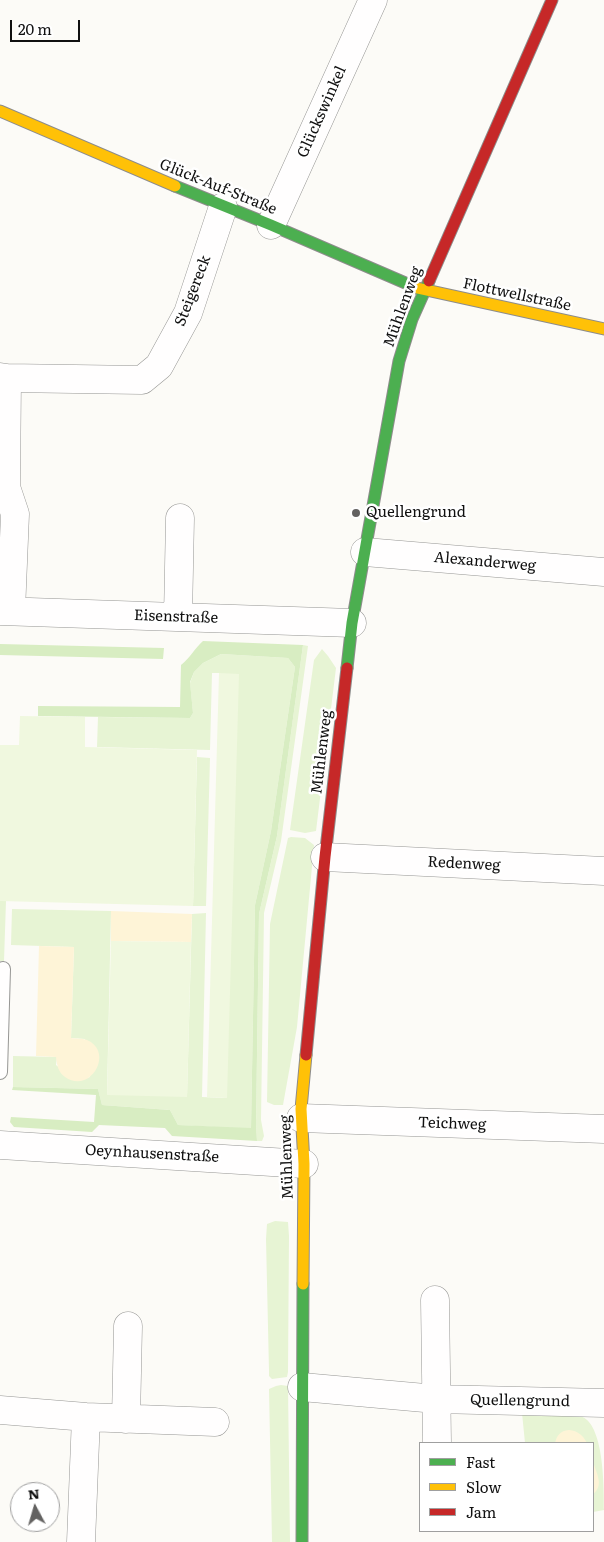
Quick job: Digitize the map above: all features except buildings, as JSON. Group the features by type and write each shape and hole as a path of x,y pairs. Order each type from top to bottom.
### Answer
{"street":[{"name":"Glückswinkel","path":"271,225 373,0"},
{"name":"Mühlenweg","path":"302,1542 304,1164 301,1118 325,857 352,623 400,361 412,319 552,0"},
{"name":"Glück-Auf-Straße","path":"0,112 424,290"},
{"name":"Steigereck","path":"5,611 15,514 6,487 4,378 142,380 159,366 188,313 223,207"},
{"name":"Flottwellstraße","path":"424,290 604,329"},
{"path":"178,617 180,518"},
{"name":"Alexanderweg","path":"365,552 604,572"},
{"name":"Eisenstraße","path":"5,611 352,623"},
{"name":"Redenweg","path":"325,857 604,871"},
{"name":"Teichweg","path":"301,1118 604,1129"},
{"name":"Oeynhausenstraße","path":"0,1145 304,1164"},
{"path":"435,1300 437,1442"},
{"path":"126,1419 128,1326"},
{"name":"Quellengrund","path":"302,1387 436,1399 604,1403"},
{"path":"0,1410 86,1417 215,1422"},
{"path":"81,1542 86,1417"}],"lane":[{"path":"0,1072 3,969"}],"green space":[{"path":"203,641 303,645 277,836 259,914 257,1141 172,1136 165,1128 99,1125 92,1132 14,1127 10,1122 11,1117 94,1122 96,1095 12,1090 13,1087 98,1089 102,1105 170,1110 178,1125 251,1128 255,905 271,831 295,667 288,658 221,654 203,663 194,672 190,682 193,713 190,718 38,716 38,706 180,707 181,665"},
{"path":"0,644 164,648 163,659 0,655"},
{"path":"303,645 308,646 281,841 264,913 261,1120 264,1136 262,1141 257,1141 259,914 277,836"},
{"path":"322,649 336,668 316,831 305,833 290,830 314,660"},
{"path":"221,654 288,658 295,667 271,831 255,905 251,1129 178,1125 170,1110 102,1105 98,1089 13,1087 13,1056 57,1057 56,1065 77,1081 90,1077 85,1039 71,1038 74,947 11,945 12,909 111,911 107,1094 187,1096 192,914 206,913 202,1097 227,1098 219,673 212,673 210,750 97,747 98,717 190,718 193,713 190,683 194,672 203,663"},
{"path":"219,673 239,674 227,1098 207,1097"},
{"path":"20,716 85,717 85,747 197,750 193,906 0,901 0,745 19,745"},
{"path":"197,757 210,758 206,906 193,906"},
{"path":"288,838 305,838 314,845 297,1027 283,1105 274,1105 267,1102 270,924"},
{"path":"0,901 6,901 4,961 0,961"},
{"path":"111,941 191,942 187,1097 107,1095"},
{"path":"275,1221 288,1222 288,1372 287,1377 272,1379 269,1376 266,1239 267,1224"},
{"path":"281,1385 288,1386 290,1542 272,1542 269,1389"},
{"path":"522,1413 573,1415 580,1416 588,1421 594,1430 601,1456 604,1510 594,1512 594,1442 525,1442"}],"sand":[{"path":"111,911 192,914 191,942 111,941"},
{"path":"39,946 74,947 71,1038 87,1040 95,1046 99,1053 99,1062 96,1070 83,1080 74,1081 65,1077 58,1068 56,1057 36,1056"},
{"path":"563,1431 575,1431 586,1442 555,1442 559,1434"},
{"path":"594,1465 599,1484 594,1493"}],"traffic: fast":[{"path":"175,186 417,288"},
{"path":"347,668 352,623 399,361 412,319 429,281"},
{"path":"302,1542 303,1284"}],"traffic: slow":[{"path":"0,111 175,186"},
{"path":"417,288 604,329"},
{"path":"303,1284 304,1164 301,1109 306,1055"}],"traffic: jam":[{"path":"429,281 552,0"},
{"path":"306,1055 325,857 347,668"}],"place":[{"name":"Quellengrund","path":"356,513"}]}
